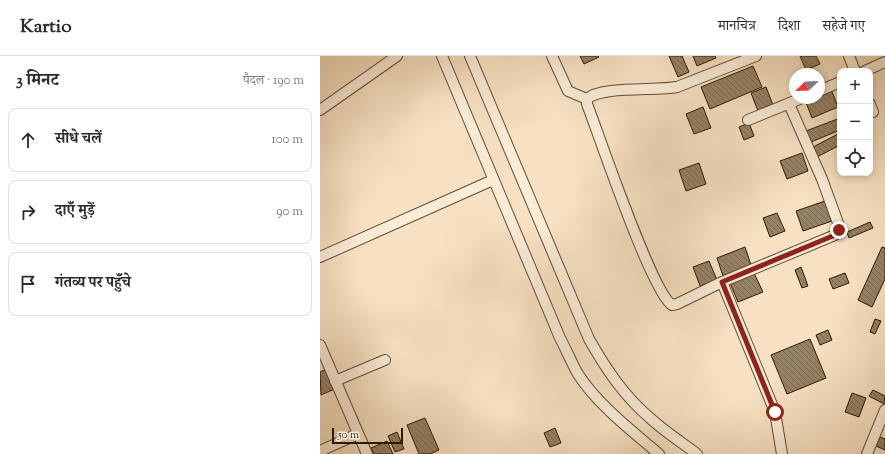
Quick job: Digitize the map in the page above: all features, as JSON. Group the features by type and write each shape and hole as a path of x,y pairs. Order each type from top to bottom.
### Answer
{"street":[{"path":"320,110 397,56"},
{"path":"442,56 560,338 578,374 600,400 632,431 659,454"},
{"path":"470,56 589,339 606,369 628,396 650,418 697,454"},
{"path":"552,56 568,91 587,99"},
{"path":"587,99 590,96 604,91 664,89 677,87 754,56"},
{"path":"849,56 854,68"},
{"path":"872,68 885,62"},
{"path":"825,88 837,83"},
{"path":"587,99 587,104 623,203 664,298 672,305 722,282 835,235 839,230 838,223 822,179 789,104 748,120"},
{"path":"320,257 493,180"},
{"path":"722,282 775,412 782,454"},
{"path":"320,345 367,454"},
{"path":"335,381 385,360"},
{"path":"867,454 885,410"},
{"path":"320,451 358,434"}],"building":[{"path":"580,56 598,56 599,57 584,64"},
{"path":"669,56 682,56 689,72 678,77"},
{"path":"693,56 715,56 716,58 697,66"},
{"path":"800,56 816,56 820,64 811,68 805,68"},
{"path":"753,66 762,87 710,109 701,87"},
{"path":"766,87 773,105 758,111 751,93"},
{"path":"831,89 837,107 812,118 807,104 825,104 825,92"},
{"path":"703,107 711,128 694,134 686,114"},
{"path":"837,119 837,131 811,142 806,131"},
{"path":"749,123 754,136 744,140 739,127"},
{"path":"837,135 837,147 817,157 813,147"},
{"path":"802,153 808,171 787,179 780,161"},
{"path":"699,163 706,184 686,191 679,170"},
{"path":"825,201 832,221 803,231 796,211"},
{"path":"777,213 785,231 770,237 763,218"},
{"path":"870,222 873,228 849,238 847,232"},
{"path":"745,247 751,265 723,276 717,258"},
{"path":"882,247 885,248 885,279 872,307 858,300"},
{"path":"709,261 717,280 700,286 693,267"},
{"path":"801,267 808,286 802,288 795,270"},
{"path":"754,273 763,292 738,302 730,283"},
{"path":"845,273 849,283 833,289 829,279"},
{"path":"875,319 881,321 875,334 870,332"},
{"path":"828,330 832,340 820,345 816,335"},
{"path":"810,339 826,378 787,394 771,355"},
{"path":"329,368 337,388 321,395 320,372"},
{"path":"873,390 885,396 884,404 869,396"},
{"path":"852,393 866,398 859,417 845,412"},
{"path":"425,418 439,450 430,454 419,454 407,425"},
{"path":"555,428 561,443 550,447 544,433"},
{"path":"397,432 404,449 395,452 388,436"},
{"path":"880,437 885,439 885,450 876,446"},
{"path":"387,441 393,454 374,454 371,448"}],"route":[{"path":"775,412 722,282 835,235 839,230"}]}
